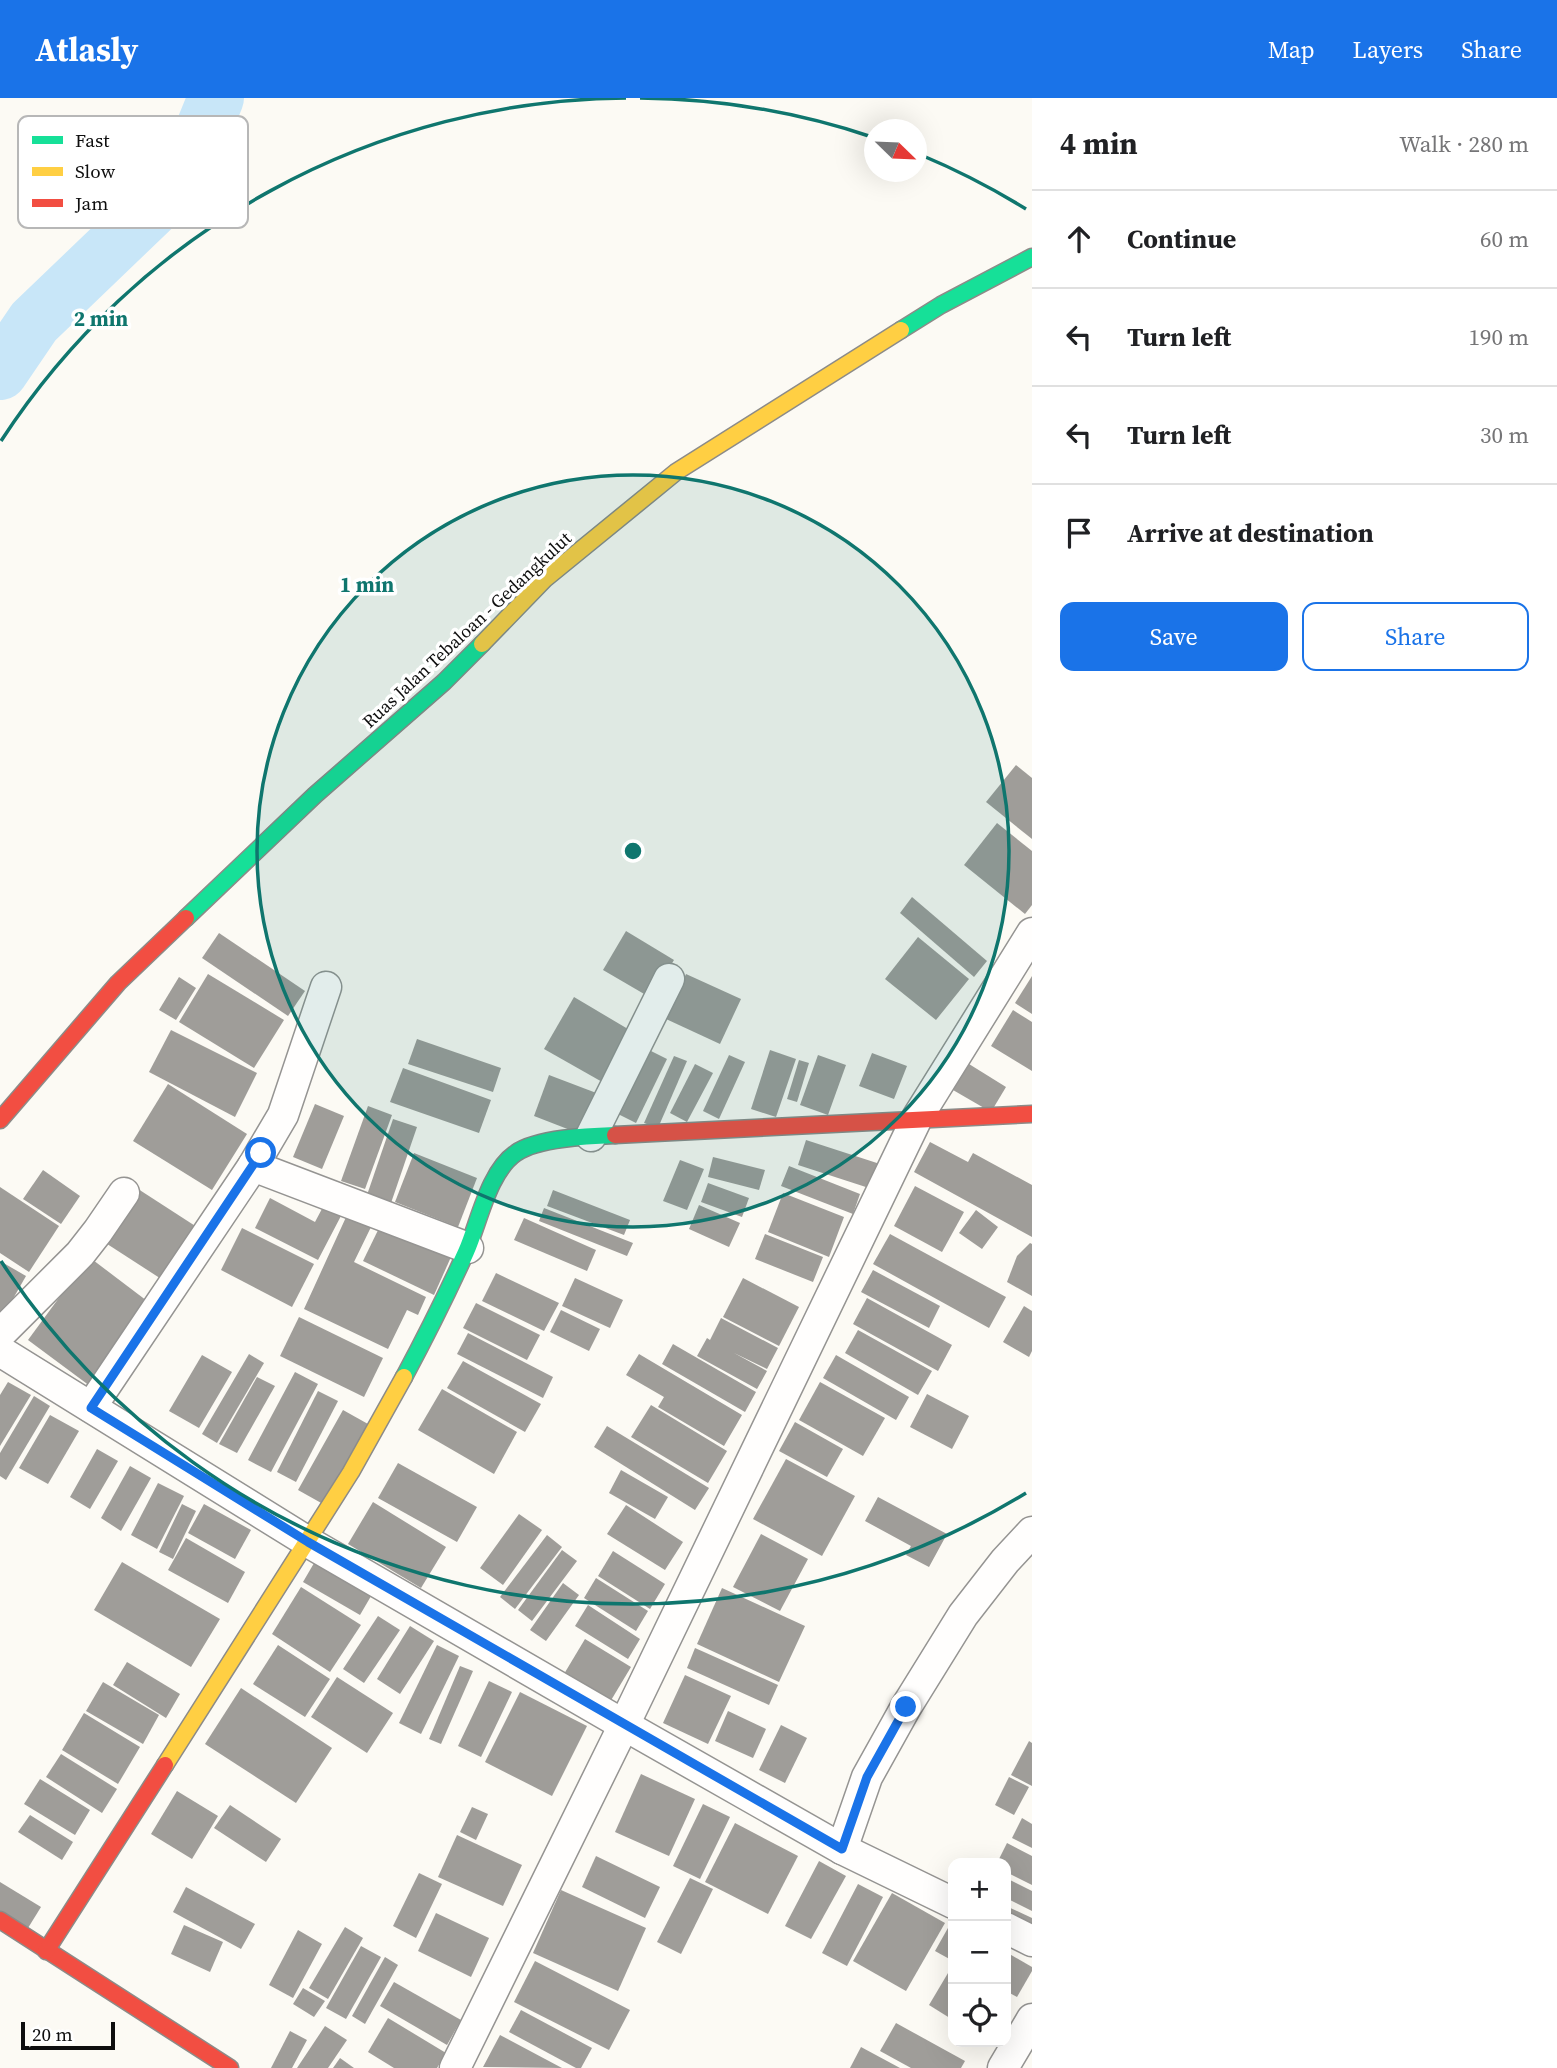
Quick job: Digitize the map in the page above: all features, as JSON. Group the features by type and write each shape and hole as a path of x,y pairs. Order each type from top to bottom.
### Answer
{"main road":[{"name":"Ruas Jalan Tebaloan - Gedangkulut","path":"0,1120 118,983 314,795 444,682 545,579 676,472 941,305 1032,257"},
{"path":"46,1951 352,1472 396,1394 468,1248 487,1198 503,1168 515,1153 563,1139 591,1136 1032,1114"},
{"path":"0,1920 230,2068"}],"street":[{"path":"455,2068 918,1118 1032,933"},
{"path":"591,1136 669,979"},
{"path":"91,1408 253,1166 283,1115 326,987"},
{"path":"253,1166 468,1248"},
{"path":"0,1334 80,1254 124,1193"},
{"path":"0,1351 308,1542 842,1849 948,1901"},
{"path":"842,1849 867,1777 906,1707 963,1615 1032,1532"},
{"path":"1011,1930 1032,1941"},
{"path":"1003,2068 1032,2019"}],"building":[{"path":"1016,765 1032,778 1032,839 986,802"},
{"path":"997,823 1032,851 1032,905 1025,914 964,865"},
{"path":"912,897 987,961 974,977 900,913"},
{"path":"626,931 674,960 651,998 603,970"},
{"path":"219,933 305,991 288,1016 202,958"},
{"path":"918,937 969,979 936,1020 885,979"},
{"path":"208,974 284,1020 254,1068 179,1022"},
{"path":"686,974 741,999 720,1044 666,1019"},
{"path":"1032,976 1032,1014 1015,1003"},
{"path":"179,977 196,988 176,1020 159,1010"},
{"path":"574,997 633,1032 604,1083 544,1049"},
{"path":"1013,1010 1032,1022 1032,1071 991,1046"},
{"path":"171,1030 257,1073 235,1117 149,1072"},
{"path":"417,1039 501,1068 493,1092 408,1064"},
{"path":"641,1046 667,1059 636,1123 610,1110"},
{"path":"770,1050 796,1059 776,1117 751,1109"},
{"path":"872,1053 907,1066 894,1099 859,1086"},
{"path":"729,1055 745,1062 719,1119 703,1111"},
{"path":"818,1055 846,1065 828,1115 800,1105"},
{"path":"674,1056 687,1061 658,1128 644,1123"},
{"path":"799,1060 809,1063 797,1102 787,1099"},
{"path":"695,1064 713,1073 687,1122 670,1113"},
{"path":"969,1064 1006,1087 991,1112 953,1090"},
{"path":"403,1068 491,1100 479,1133 390,1102"},
{"path":"549,1075 599,1094 583,1135 534,1116"},
{"path":"168,1084 247,1134 212,1190 133,1141"},
{"path":"315,1104 344,1116 322,1169 293,1157"},
{"path":"368,1106 392,1115 365,1189 341,1181"},
{"path":"393,1119 417,1127 391,1203 367,1195"},
{"path":"806,1140 880,1164 872,1189 798,1165"},
{"path":"930,1142 968,1162 973,1153 1032,1185 1032,1237 914,1172"},
{"path":"414,1153 477,1178 458,1227 395,1202"},
{"path":"713,1157 765,1170 759,1190 708,1177"},
{"path":"680,1160 704,1169 687,1210 663,1201"},
{"path":"789,1166 860,1194 853,1214 781,1186"},
{"path":"43,1170 80,1196 61,1224 23,1199"},
{"path":"708,1183 749,1198 742,1217 701,1202"},
{"path":"915,1186 964,1212 942,1252 894,1226"},
{"path":"0,1187 59,1226 29,1272 0,1253"},
{"path":"135,1187 203,1231 169,1284 101,1240"},
{"path":"553,1190 630,1220 624,1235 547,1206"},
{"path":"783,1193 844,1217 829,1257 768,1232"},
{"path":"270,1198 315,1222 324,1205 342,1214 318,1260 255,1228"},
{"path":"699,1205 740,1223 729,1247 689,1229"},
{"path":"544,1208 633,1243 627,1256 539,1221"},
{"path":"976,1210 998,1227 982,1249 959,1233"},
{"path":"347,1215 371,1227 354,1262 426,1297 418,1315 407,1310 388,1349 304,1309"},
{"path":"524,1218 596,1250 587,1271 514,1240"},
{"path":"381,1224 451,1257 434,1295 363,1261"},
{"path":"242,1228 314,1264 292,1307 221,1270"},
{"path":"765,1234 823,1257 813,1282 755,1259"},
{"path":"890,1234 1006,1297 989,1328 873,1264"},
{"path":"1030,1243 1032,1296 1007,1282 1017,1256"},
{"path":"89,1257 155,1307 94,1389 28,1340"},
{"path":"0,1261 26,1276 2,1318 0,1317"},
{"path":"873,1270 940,1306 929,1328 861,1292"},
{"path":"496,1273 559,1303 544,1331 482,1301"},
{"path":"575,1278 623,1300 610,1328 562,1306"},
{"path":"743,1278 799,1307 779,1346 723,1317"},
{"path":"867,1298 952,1345 938,1371 853,1324"},
{"path":"476,1303 540,1335 527,1360 463,1328"},
{"path":"1024,1306 1032,1311 1032,1351 1029,1357 1003,1342"},
{"path":"561,1310 600,1329 589,1351 550,1332"},
{"path":"299,1317 383,1358 364,1397 280,1356"},
{"path":"721,1318 778,1348 767,1369 734,1353 767,1371 757,1389 697,1356 707,1338 710,1340"},
{"path":"858,1330 932,1371 918,1395 845,1353"},
{"path":"468,1333 553,1377 543,1398 457,1354"},
{"path":"673,1344 756,1392 745,1412 662,1364"},
{"path":"249,1354 264,1363 217,1443 202,1434"},
{"path":"639,1354 742,1415 724,1446 658,1407 664,1397 626,1375"},
{"path":"202,1355 232,1372 199,1428 169,1411"},
{"path":"836,1355 909,1397 896,1420 823,1378"},
{"path":"463,1361 541,1404 525,1432 447,1388"},
{"path":"295,1372 318,1384 271,1472 248,1460"},
{"path":"257,1377 275,1386 237,1453 219,1444"},
{"path":"8,1382 31,1395 0,1446 0,1395"},
{"path":"820,1382 885,1418 863,1456 799,1420"},
{"path":"442,1389 517,1432 494,1474 418,1430"},
{"path":"318,1391 338,1401 296,1482 277,1472"},
{"path":"927,1394 969,1416 952,1449 910,1427"},
{"path":"34,1396 50,1406 6,1480 0,1476 0,1453"},
{"path":"651,1405 727,1451 708,1483 631,1437"},
{"path":"343,1410 368,1424 323,1504 298,1490"},
{"path":"50,1415 79,1431 48,1484 19,1468"},
{"path":"795,1422 843,1449 827,1477 779,1451"},
{"path":"607,1426 709,1488 695,1510 594,1447"},
{"path":"97,1449 118,1461 90,1509 70,1497"},
{"path":"786,1459 855,1496 822,1556 753,1519"},
{"path":"398,1463 477,1507 457,1542 378,1498"},
{"path":"130,1466 151,1478 121,1531 101,1518"},
{"path":"621,1470 668,1497 655,1519 609,1493"},
{"path":"158,1483 184,1496 157,1549 131,1535"},
{"path":"878,1497 947,1534 929,1567 906,1555 911,1546 865,1521"},
{"path":"373,1502 446,1547 421,1588 348,1544"},
{"path":"182,1504 196,1511 173,1559 159,1552"},
{"path":"204,1504 251,1530 235,1559 188,1533"},
{"path":"626,1505 683,1542 665,1570 607,1534"},
{"path":"519,1514 542,1530 503,1585 480,1568"},
{"path":"761,1534 808,1559 780,1611 733,1587"},
{"path":"547,1535 562,1547 515,1609 500,1597"},
{"path":"186,1538 245,1572 228,1603 168,1570"},
{"path":"562,1550 577,1561 532,1621 518,1610"},
{"path":"613,1551 665,1584 650,1609 598,1576"},
{"path":"317,1558 374,1591 360,1615 303,1582"},
{"path":"122,1562 220,1619 191,1667 94,1610"},
{"path":"596,1578 648,1611 636,1631 584,1598"},
{"path":"563,1583 579,1595 546,1641 530,1630"},
{"path":"301,1587 361,1625 330,1672 272,1634"},
{"path":"722,1588 805,1626 779,1682 697,1644"},
{"path":"588,1605 640,1639 628,1659 575,1626"},
{"path":"378,1616 400,1630 364,1683 343,1669"},
{"path":"410,1626 434,1641 400,1694 377,1679"},
{"path":"585,1639 631,1667 610,1702 564,1674"},
{"path":"278,1645 330,1679 305,1717 253,1684"},
{"path":"437,1645 459,1656 421,1734 399,1723"},
{"path":"695,1648 778,1685 769,1705 687,1668"},
{"path":"127,1662 180,1694 166,1718 113,1685"},
{"path":"460,1666 473,1671 441,1744 429,1739"},
{"path":"685,1675 731,1696 708,1744 663,1723"},
{"path":"337,1677 393,1713 367,1753 311,1717"},
{"path":"489,1681 512,1692 481,1757 458,1746"},
{"path":"103,1682 159,1715 143,1744 86,1711"},
{"path":"241,1688 332,1748 296,1803 205,1744"},
{"path":"520,1692 587,1726 552,1796 485,1762"},
{"path":"728,1711 766,1729 753,1758 715,1741"},
{"path":"84,1713 140,1747 118,1784 62,1750"},
{"path":"781,1725 807,1738 785,1783 759,1770"},
{"path":"1029,1741 1032,1743 1032,1786 1011,1775"},
{"path":"61,1754 117,1789 102,1813 46,1777"},
{"path":"641,1774 695,1799 669,1856 615,1832"},
{"path":"1009,1777 1029,1787 1014,1815 995,1805"},
{"path":"40,1779 90,1810 75,1835 24,1804"},
{"path":"177,1791 218,1816 192,1859 151,1834"},
{"path":"703,1804 730,1817 700,1879 673,1866"},
{"path":"230,1805 281,1839 266,1862 214,1828"},
{"path":"472,1807 488,1814 476,1840 460,1832"},
{"path":"30,1815 73,1842 62,1860 18,1832"},
{"path":"1022,1818 1032,1824 1032,1848 1012,1838"},
{"path":"735,1823 798,1856 768,1914 705,1882"},
{"path":"457,1835 522,1865 503,1906 438,1877"},
{"path":"1007,1843 1032,1856 1032,1885 1011,1874 1011,1858 1000,1858"},
{"path":"596,1856 660,1887 645,1918 582,1887"},
{"path":"819,1861 846,1876 811,1939 785,1926"},
{"path":"419,1873 442,1884 416,1938 393,1926"},
{"path":"690,1878 713,1889 681,1954 657,1942"},
{"path":"1011,1880 1032,1891 1032,1911 1011,1900"},
{"path":"0,1882 41,1907 28,1928 0,1911"},
{"path":"858,1884 883,1897 847,1966 822,1953"},
{"path":"186,1887 255,1924 241,1949 173,1912"},
{"path":"561,1890 646,1928 618,1991 533,1953"},
{"path":"892,1893 945,1923 906,1991 853,1961"},
{"path":"1011,1908 1032,1918 1032,1932 1011,1922"},
{"path":"436,1913 489,1938 471,1977 418,1951"},
{"path":"184,1925 223,1942 210,1972 171,1954"},
{"path":"345,1927 363,1938 328,1999 309,1988"},
{"path":"948,1928 948,1958 935,1951"},
{"path":"298,1930 322,1944 293,1998 269,1985"},
{"path":"361,1946 381,1957 346,2019 326,2008"},
{"path":"1011,1955 1032,1967 1017,1997 1011,1994"},
{"path":"385,1957 398,1965 365,2024 352,2016"},
{"path":"535,1961 630,2010 609,2050 514,2002"},
{"path":"948,1973 948,2017 929,2005"},
{"path":"394,1982 461,2020 447,2045 380,2006"},
{"path":"303,1988 325,2001 314,2017 293,2004"},
{"path":"521,2010 592,2048 581,2068 576,2068 509,2032"},
{"path":"388,2018 446,2053 437,2068 394,2068 368,2052"},
{"path":"896,2023 965,2061 961,2068 911,2068 880,2051"},
{"path":"325,2026 347,2040 328,2068 297,2068"},
{"path":"290,2031 307,2040 292,2068 271,2068"},
{"path":"500,2035 562,2068 483,2067"},
{"path":"861,2047 900,2068 850,2068"},
{"path":"340,2058 354,2068 333,2068"}],"waterway":[{"path":"209,116 216,98"},
{"path":"0,372 34,322 132,228"}],"traffic: fast":[{"path":"901,330 941,305 1032,257"},
{"path":"186,918 315,795 444,682 482,644"},
{"path":"404,1377 466,1252 491,1185 506,1162 516,1153 537,1144 615,1135"}],"traffic: slow":[{"path":"482,644 545,579 676,472 901,330"},
{"path":"165,1765 351,1472 404,1377"}],"traffic: jam":[{"path":"0,1120 118,983 186,918"},
{"path":"615,1135 1032,1114"},
{"path":"46,1951 165,1765"},
{"path":"0,1920 230,2068"}],"route":[{"path":"261,1153 91,1408 308,1542 842,1849 867,1777 906,1707"}]}
